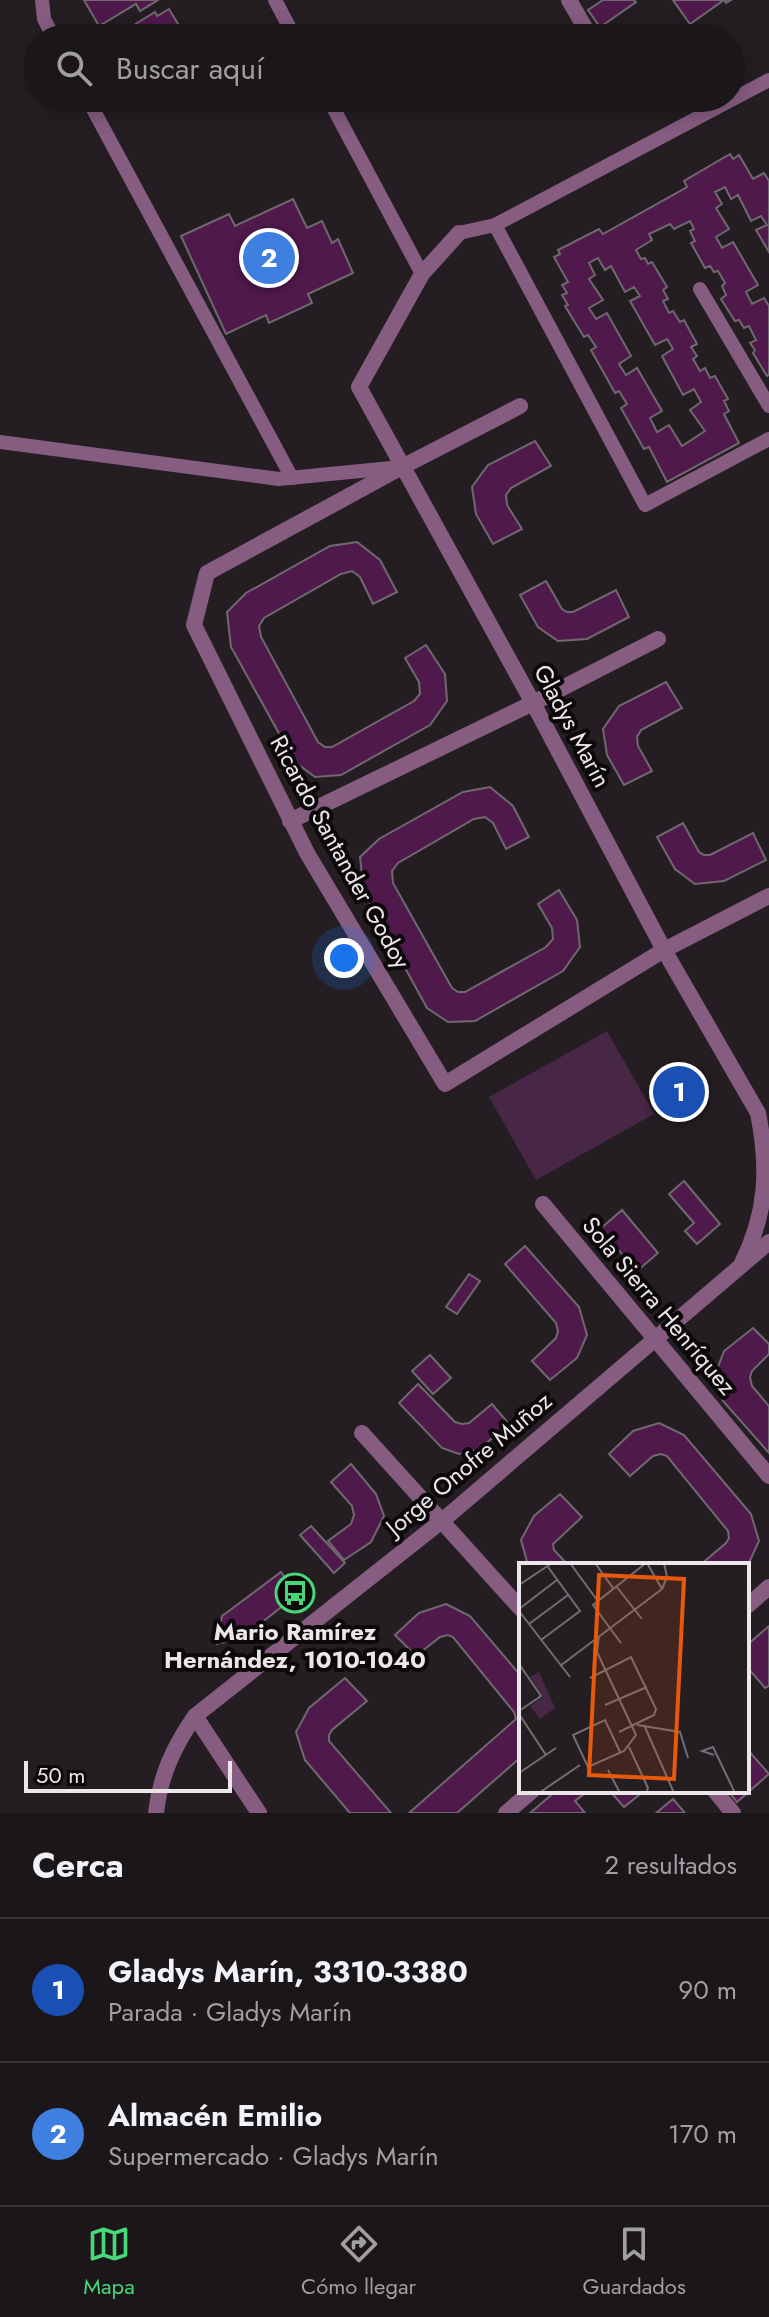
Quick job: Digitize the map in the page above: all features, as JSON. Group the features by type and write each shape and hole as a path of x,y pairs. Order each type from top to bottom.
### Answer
{"street":[{"path":"569,0 583,24"},
{"name":"Gladys Marín","path":"459,233 422,274 359,387 533,703 664,950 758,1113 766,1164 765,1190 753,1240 742,1263"},
{"name":"Ricardo Santander Godoy","path":"520,406 207,573 194,625 290,821 445,1084 664,950 769,896"},
{"path":"290,821 658,639"},
{"name":"Sola Sierra Henríquez","path":"543,1204 769,1476"},
{"name":"Jorge Onofre Muñoz","path":"195,1716 443,1520 769,1242"},
{"path":"362,1433 519,1607"},
{"path":"749,1604 769,1587"},
{"path":"156,1813 171,1755 195,1716 259,1813"},
{"path":"507,1813 530,1793"},
{"path":"717,1793 733,1813"}],"lane":[{"path":"42,0 47,24"},
{"path":"275,0 288,24"},
{"path":"745,93 769,80"},
{"path":"95,112 292,478"},
{"path":"335,112 422,274"},
{"path":"459,233 495,225 709,112"},
{"path":"495,225 645,505 769,439"},
{"path":"700,289 769,406"},
{"path":"0,442 279,479 402,467"}],"shaded area":[{"path":"607,1031 654,1114 536,1180 489,1097"}],"building":[{"path":"84,0 158,0 140,11 136,4 98,24"},
{"path":"603,0 636,2 604,24 598,24 588,10"},
{"path":"673,0 724,0 690,24"},
{"path":"169,9 178,24 136,24 155,12 157,16"},
{"path":"730,154 733,159 739,155 753,179 764,173 769,181 769,252 756,230 767,225 761,216 751,221 738,195 731,199 725,187 715,192 722,204 716,208 729,229 716,237 722,248 733,242 758,285 746,292 752,304 764,298 769,306 769,375 753,353 755,350 750,343 756,340 749,326 744,328 739,320 735,321 721,299 726,295 722,286 725,283 718,271 714,272 710,266 705,268 691,243 695,241 690,231 694,229 690,221 674,229 670,224 649,234 652,240 636,250 641,259 645,258 648,264 652,262 667,287 663,290 668,299 663,301 669,313 673,311 680,322 684,320 697,344 691,347 697,356 693,359 700,371 705,368 710,378 715,376 728,399 724,401 729,411 724,414 739,443 667,482 649,447 644,449 621,408 627,404 619,391 615,393 591,350 596,347 588,335 584,337 565,306 568,305 562,295 567,293 562,285 568,282 554,257 560,254 558,250 599,229 603,234 687,187 684,181","holes":["598,258 605,270 611,266 625,292 634,287 640,296 630,301 655,345 667,339 673,349 662,356 683,395 694,389 701,402 690,410 705,431 682,446 669,425 657,432 650,418 662,411 637,368 626,375 619,364 631,356 607,313 596,319 589,308 603,300 589,279 595,275 589,263"]},
{"path":"293,199 307,228 322,221 332,243 338,239 353,273 308,294 312,303 269,323 266,315 226,334 181,236 229,214 235,226"},
{"path":"535,441 551,466 511,488 506,495 507,505 522,529 493,544 476,514 472,487 488,465"},
{"path":"357,542 380,560 397,592 373,604 360,577 352,571 341,574 264,618 259,626 261,637 318,742 332,747 414,701 420,694 419,682 405,658 426,645 445,674 447,701 430,725 341,775 315,777 295,762 231,647 227,612 246,593 330,546"},
{"path":"546,581 562,609 567,612 573,612 616,590 629,617 587,639 558,641 538,627 520,595"},
{"path":"666,682 682,708 641,730 637,737 638,746 652,771 624,785 607,755 603,729 619,706"},
{"path":"490,787 513,806 529,837 506,849 493,823 485,817 474,819 398,863 392,871 393,883 452,988 465,992 546,947 553,939 552,928 538,904 559,890 577,920 580,947 563,971 475,1021 448,1022 427,1008 364,893 360,857 379,839 463,792"},
{"path":"683,823 699,852 704,855 710,855 753,833 766,860 724,881 695,884 675,869 657,837"},
{"path":"684,1181 720,1224 697,1244 685,1231 694,1223 669,1194"},
{"path":"622,1210 658,1253 637,1271 600,1229"},
{"path":"525,1246 579,1307 587,1335 577,1358 550,1380 532,1361 556,1338 556,1323 505,1264"},
{"path":"469,1274 480,1281 457,1314 446,1307"},
{"path":"753,1328 769,1344 769,1354 750,1377 752,1386 769,1406 769,1453 723,1401 715,1375 724,1351"},
{"path":"430,1355 451,1378 433,1394 412,1371"},
{"path":"418,1384 455,1422 469,1423 492,1404 509,1424 478,1450 459,1454 442,1448 399,1403"},
{"path":"659,1423 684,1435 751,1514 759,1541 749,1563 702,1563 726,1543 728,1531 667,1456 653,1456 630,1476 609,1454 633,1431"},
{"path":"351,1464 376,1494 384,1516 371,1542 344,1560 328,1541 351,1524 354,1515 352,1506 331,1482"},
{"path":"560,1494 582,1517 553,1544 554,1550 566,1563 527,1563 521,1540 534,1516"},
{"path":"311,1526 345,1563 334,1573 300,1535"},
{"path":"281,1572 298,1594 242,1638 217,1644 222,1616"},
{"path":"446,1604 470,1616 519,1674 519,1759 457,1813 409,1813 516,1719 514,1712 453,1637 440,1637 416,1656 395,1635 419,1613"},
{"path":"769,1626 769,1686 765,1688 749,1669 749,1643"},
{"path":"345,1678 367,1701 332,1730 329,1741 391,1813 350,1813 305,1760 296,1732 309,1708"},
{"path":"749,1751 769,1774 749,1792"},
{"path":"554,1793 585,1793 575,1801 585,1813 530,1813"},
{"path":"612,1793 642,1793 624,1807"},
{"path":"730,1793 747,1793 737,1802"},
{"path":"673,1799 685,1813 656,1813"}],"place":[{"name":"Almacén Emilio","path":"269,258"},
{"name":"Gladys Marín, 3310-3380","path":"679,1092"},
{"name":"Mario Ramírez Hernández, 1010-1040","path":"295,1593"}]}
